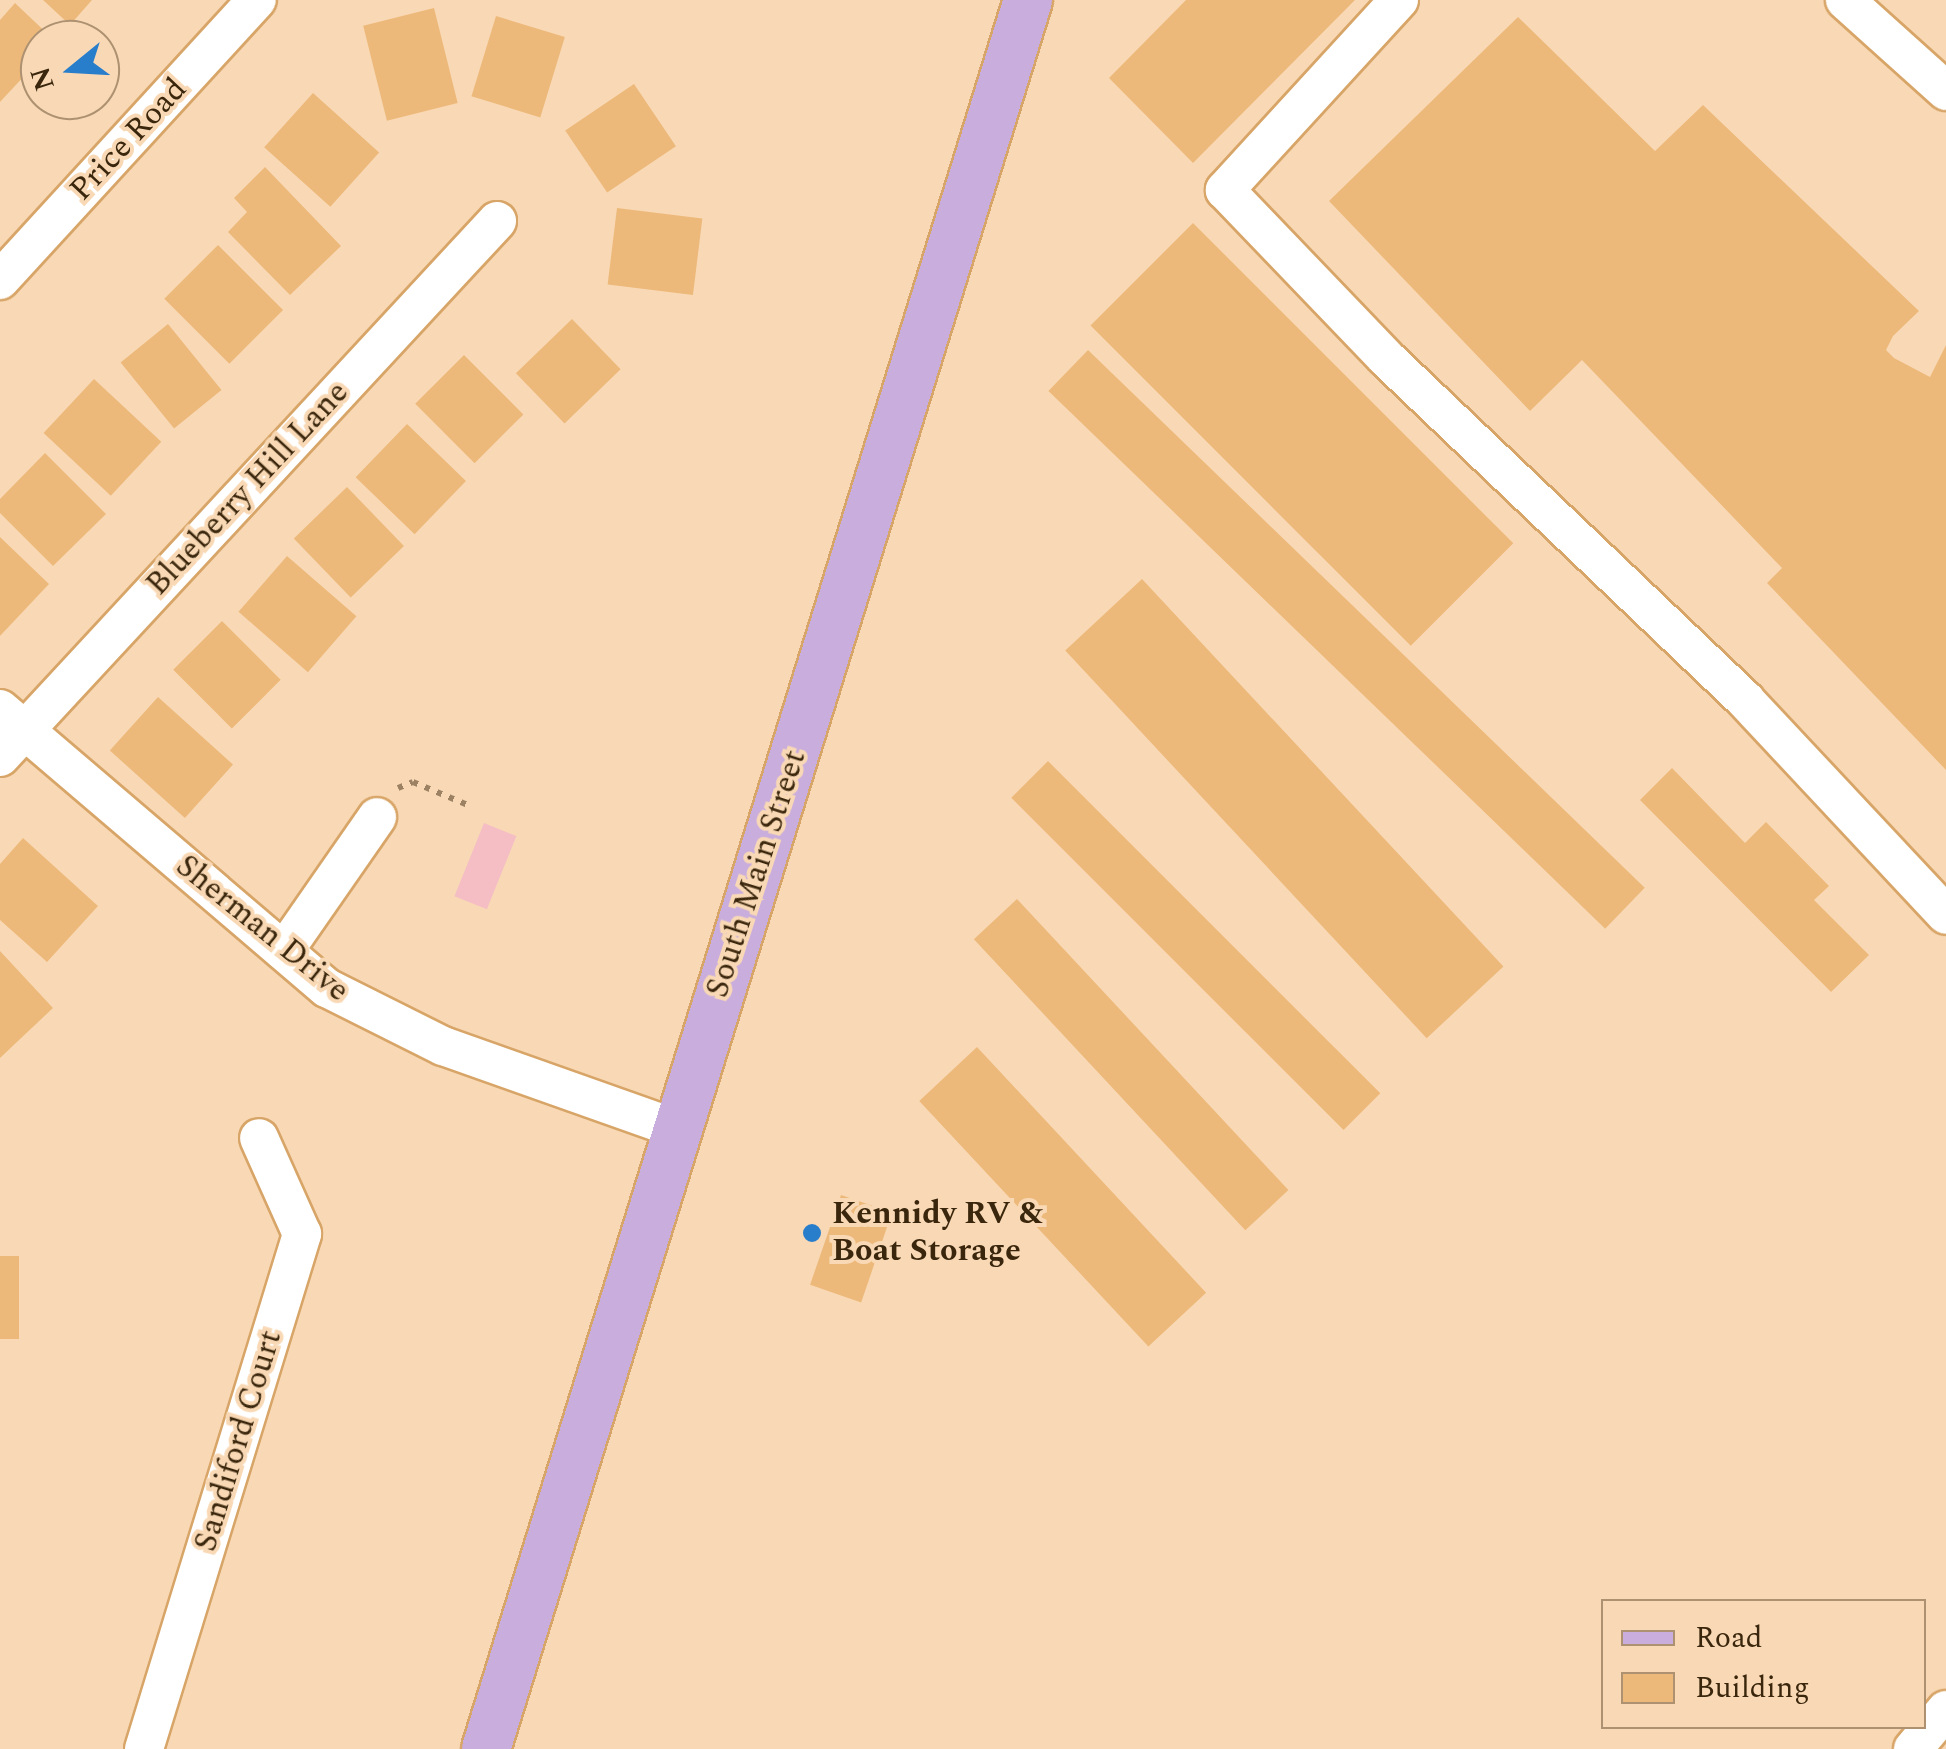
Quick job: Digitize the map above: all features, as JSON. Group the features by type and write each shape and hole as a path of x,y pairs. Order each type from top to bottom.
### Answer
{"main road":[{"name":"South Main Street","path":"486,1749 674,1128 904,425 1028,0"}],"street":[{"name":"Price Road","path":"0,280 257,0"},
{"path":"1399,0 1225,190 1386,358 1746,700 1946,914"},
{"path":"1845,0 1946,91"},
{"name":"Blueberry Hill Lane","path":"8,732 496,221"},
{"name":"Sherman Drive","path":"8,732 327,988 428,1039 674,1128"},
{"path":"284,951 377,817"},
{"name":"Sandiford Court","path":"144,1749 302,1234 259,1138"},
{"path":"1912,1749 1946,1710"}],"path":[{"path":"377,817 405,782 470,806"}],"shaded area":[{"path":"484,823 516,836 487,909 454,896"}],"building":[{"path":"43,0 92,0 74,20 65,20"},
{"path":"1186,0 1355,0 1193,163 1109,78"},
{"path":"15,3 33,20 20,20 20,80 0,102 0,20"},
{"path":"434,8 458,103 387,121 363,26"},
{"path":"496,16 565,37 540,117 471,96"},
{"path":"1518,17 1655,151 1703,105 1919,311 1893,336 1886,350 1894,358 1930,377 1946,345 1946,770 1767,583 1782,568 1582,360 1530,411 1329,201"},
{"path":"634,84 676,146 607,193 565,130"},
{"path":"313,93 379,153 330,207 264,147"},
{"path":"265,167 341,246 290,295 228,232 247,212 234,198"},
{"path":"617,208 702,218 693,295 608,284"},
{"path":"1193,223 1513,543 1411,646 1090,326"},
{"path":"218,245 283,310 229,364 164,299"},
{"path":"572,319 621,369 565,424 516,373"},
{"path":"168,324 221,390 174,428 121,362"},
{"path":"1088,350 1645,888 1605,929 1048,391"},
{"path":"464,355 523,414 475,463 415,404"},
{"path":"94,379 161,442 111,496 44,433"},
{"path":"407,424 466,481 415,534 356,477"},
{"path":"45,453 106,514 53,566 0,513 0,499"},
{"path":"347,487 404,546 351,597 294,538"},
{"path":"0,537 49,584 0,636"},
{"path":"287,556 356,616 308,672 238,612"},
{"path":"1142,579 1503,967 1427,1038 1065,651"},
{"path":"222,621 281,680 232,728 173,670"},
{"path":"158,697 233,765 185,818 110,751"},
{"path":"1048,761 1380,1093 1344,1130 1011,798"},
{"path":"1672,768 1745,843 1766,822 1829,886 1814,900 1869,955 1831,992 1640,800"},
{"path":"23,838 98,906 47,962 0,920 0,864"},
{"path":"1017,899 1288,1190 1245,1230 974,939"},
{"path":"0,951 53,1008 0,1058"},
{"path":"977,1047 1206,1293 1148,1347 919,1101"},
{"path":"841,1195 892,1213 861,1302 810,1285"},
{"path":"0,1256 19,1256 19,1339 0,1339"}],"place":[{"name":"Kennidy RV & Boat Storage","path":"812,1233"}]}
